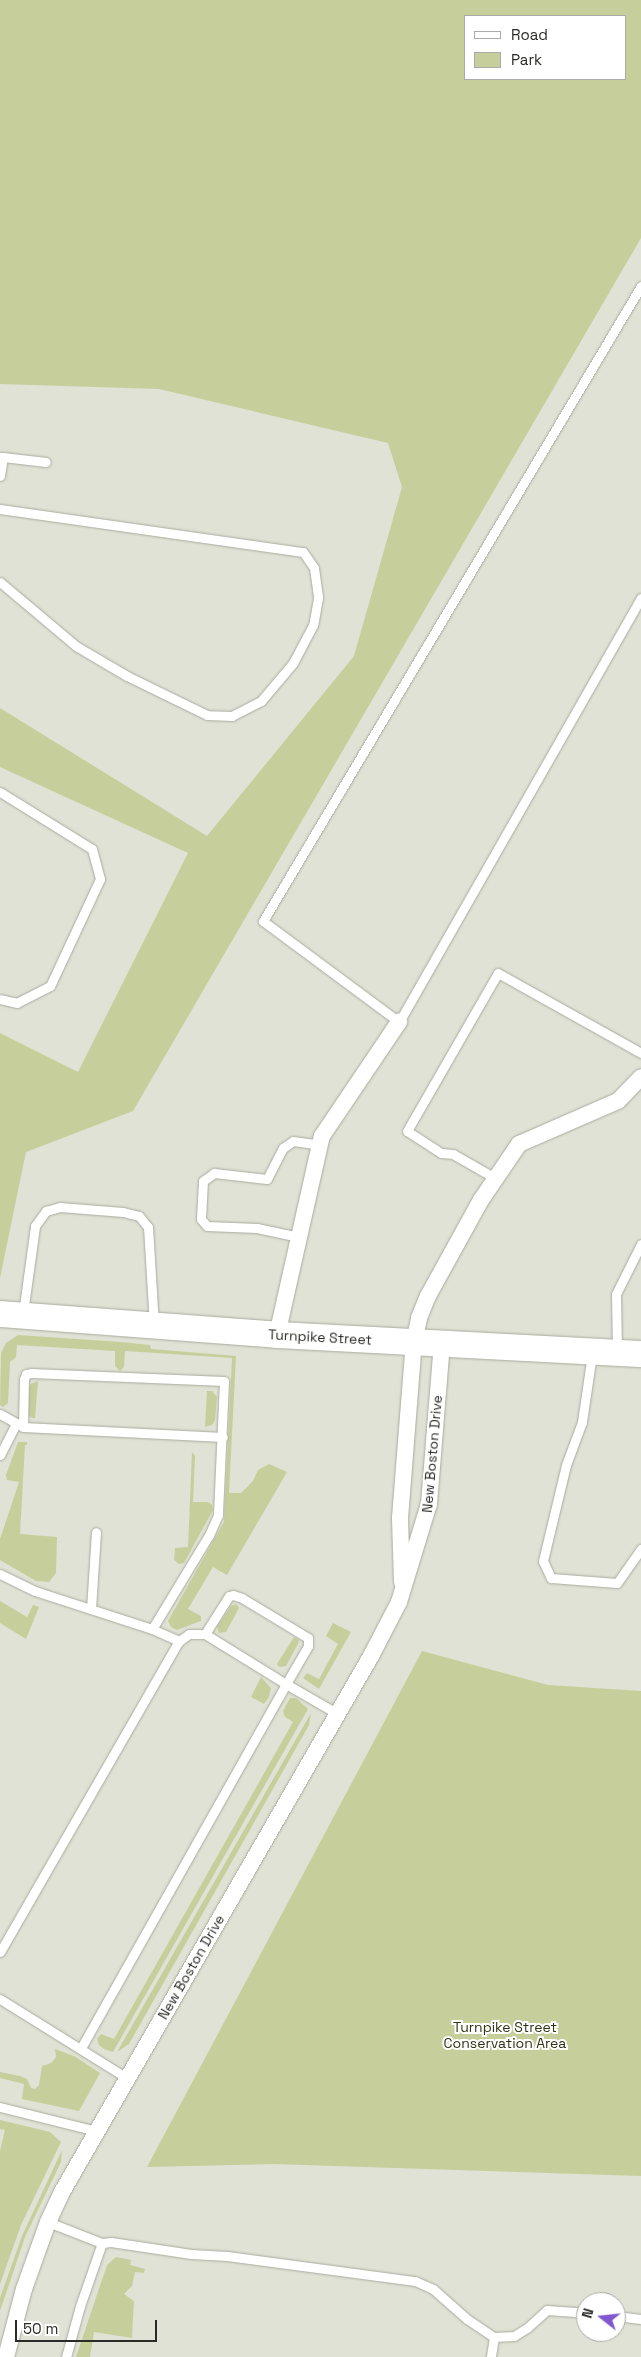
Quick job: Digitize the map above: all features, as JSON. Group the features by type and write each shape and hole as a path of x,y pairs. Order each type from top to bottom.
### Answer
{"main road":[{"name":"Turnpike Street","path":"11,1315 277,1335 617,1353"}],"street":[{"path":"277,1335 322,1136 399,1022"},
{"name":"New Boston Drive","path":"403,1589 400,1518 414,1342 419,1318 428,1296 495,1178 519,1144 618,1101 641,1077"},
{"name":"New Boston Drive","path":"6,2357 24,2289 48,2222 96,2130 391,1620 418,1547 429,1504 442,1344"}],"lane":[{"path":"641,286 263,922 399,1022 641,598"},
{"path":"0,476 1,457 46,462"},
{"path":"0,509 303,552 314,568 318,598 313,625 294,663 262,701 232,716 208,715 127,676 76,646 0,582"},
{"path":"0,792 92,849 100,879 50,986 17,1003 0,999"},
{"path":"495,1178 453,1154 441,1153 407,1131 498,973 641,1054"},
{"path":"299,1237 258,1228 207,1226 201,1219 203,1181 214,1173 267,1179 283,1148 293,1140 320,1145"},
{"path":"11,1315 35,1226 46,1211 60,1207 105,1210 139,1216 148,1227 154,1326"},
{"path":"641,1244 616,1294 617,1353 582,1422 566,1465 543,1561 551,1578 617,1583 641,1549"},
{"path":"0,1455 19,1425 24,1379 29,1373 220,1380 224,1382 219,1507 215,1524 152,1629"},
{"path":"0,1414 19,1425 223,1437"},
{"path":"90,1609 96,1532"},
{"path":"0,1574 30,1589 152,1629 179,1641"},
{"path":"81,2048 309,1643 303,1634 233,1595 226,1600 205,1634"},
{"path":"0,1952 179,1641 189,1634 205,1634 338,1714"},
{"path":"0,1999 127,2078"},
{"path":"0,2107 96,2130"},
{"path":"48,2222 102,2243 111,2242 197,2255 226,2256 415,2281 433,2289 467,2319 494,2337 514,2336 527,2328 547,2310 576,2312"},
{"path":"66,2357 80,2306 102,2243"},
{"path":"626,2317 641,2318"},
{"path":"491,2357 494,2337"}],"green space":[{"path":"0,0 641,0 641,238 133,1111 26,1152 0,1278 0,1033 78,1072 188,853 0,767 0,708 207,836 354,656 402,487 388,443 159,389 0,384"},
{"path":"18,1335 121,1342 150,1345 151,1349 236,1356 229,1493 241,1493 253,1481 258,1470 269,1464 287,1472 227,1575 213,1567 188,1609 201,1616 201,1621 177,1630 171,1627 168,1621 224,1522 232,1358 125,1351 124,1367 120,1371 115,1366 115,1351 17,1345 16,1357 10,1362 8,1403 3,1407 0,1405 1,1353 6,1343"},
{"path":"38,1381 35,1418 32,1418 26,1413 28,1389 31,1384"},
{"path":"207,1391 212,1391 217,1397 215,1420 212,1425 205,1427"},
{"path":"18,1442 27,1442 27,1445 25,1445 20,1534 57,1537 56,1573 49,1582 36,1581 0,1560 0,1539 19,1482 7,1480 6,1475"},
{"path":"192,1452 195,1456 193,1502 208,1502 212,1505 213,1510 184,1563 179,1564 174,1560 175,1548 188,1547"},
{"path":"0,1601 27,1617 33,1605 39,1607 26,1639 0,1623"},
{"path":"236,1604 239,1608 226,1632 219,1633 217,1627 231,1606"},
{"path":"333,1623 351,1632 319,1689 303,1678 307,1673 319,1679 338,1644 326,1636"},
{"path":"294,1637 299,1640 298,1644 286,1666 279,1667 277,1664"},
{"name":"Turnpike Street Conservation Area","path":"422,1651 548,1685 641,1691 641,2176 274,2164 147,2167"},
{"path":"261,1677 271,1688 269,1697 264,1704 251,1697"},
{"path":"290,1698 296,1698 308,1709 113,2052 104,2049 99,2045 97,2039 101,2034 114,2039 293,1722 285,1717 283,1711"},
{"path":"311,1713 309,1725 129,2044 117,2052"},
{"path":"55,2049 74,2056 100,2073 79,2111 22,2099 24,2084 0,2078 0,2072 20,2076 27,2079 31,2088 35,2089 39,2085 42,2066 51,2063 56,2057"},
{"path":"0,2120 50,2132 61,2142 21,2225 0,2284 0,2151 5,2130 0,2129"},
{"path":"62,2150 61,2162 25,2237 0,2311 0,2298 22,2236"},
{"path":"116,2257 131,2260 130,2265 145,2269 144,2273 135,2272 132,2286 124,2294 134,2301 132,2338 94,2332 90,2357 76,2357 107,2265"}]}
